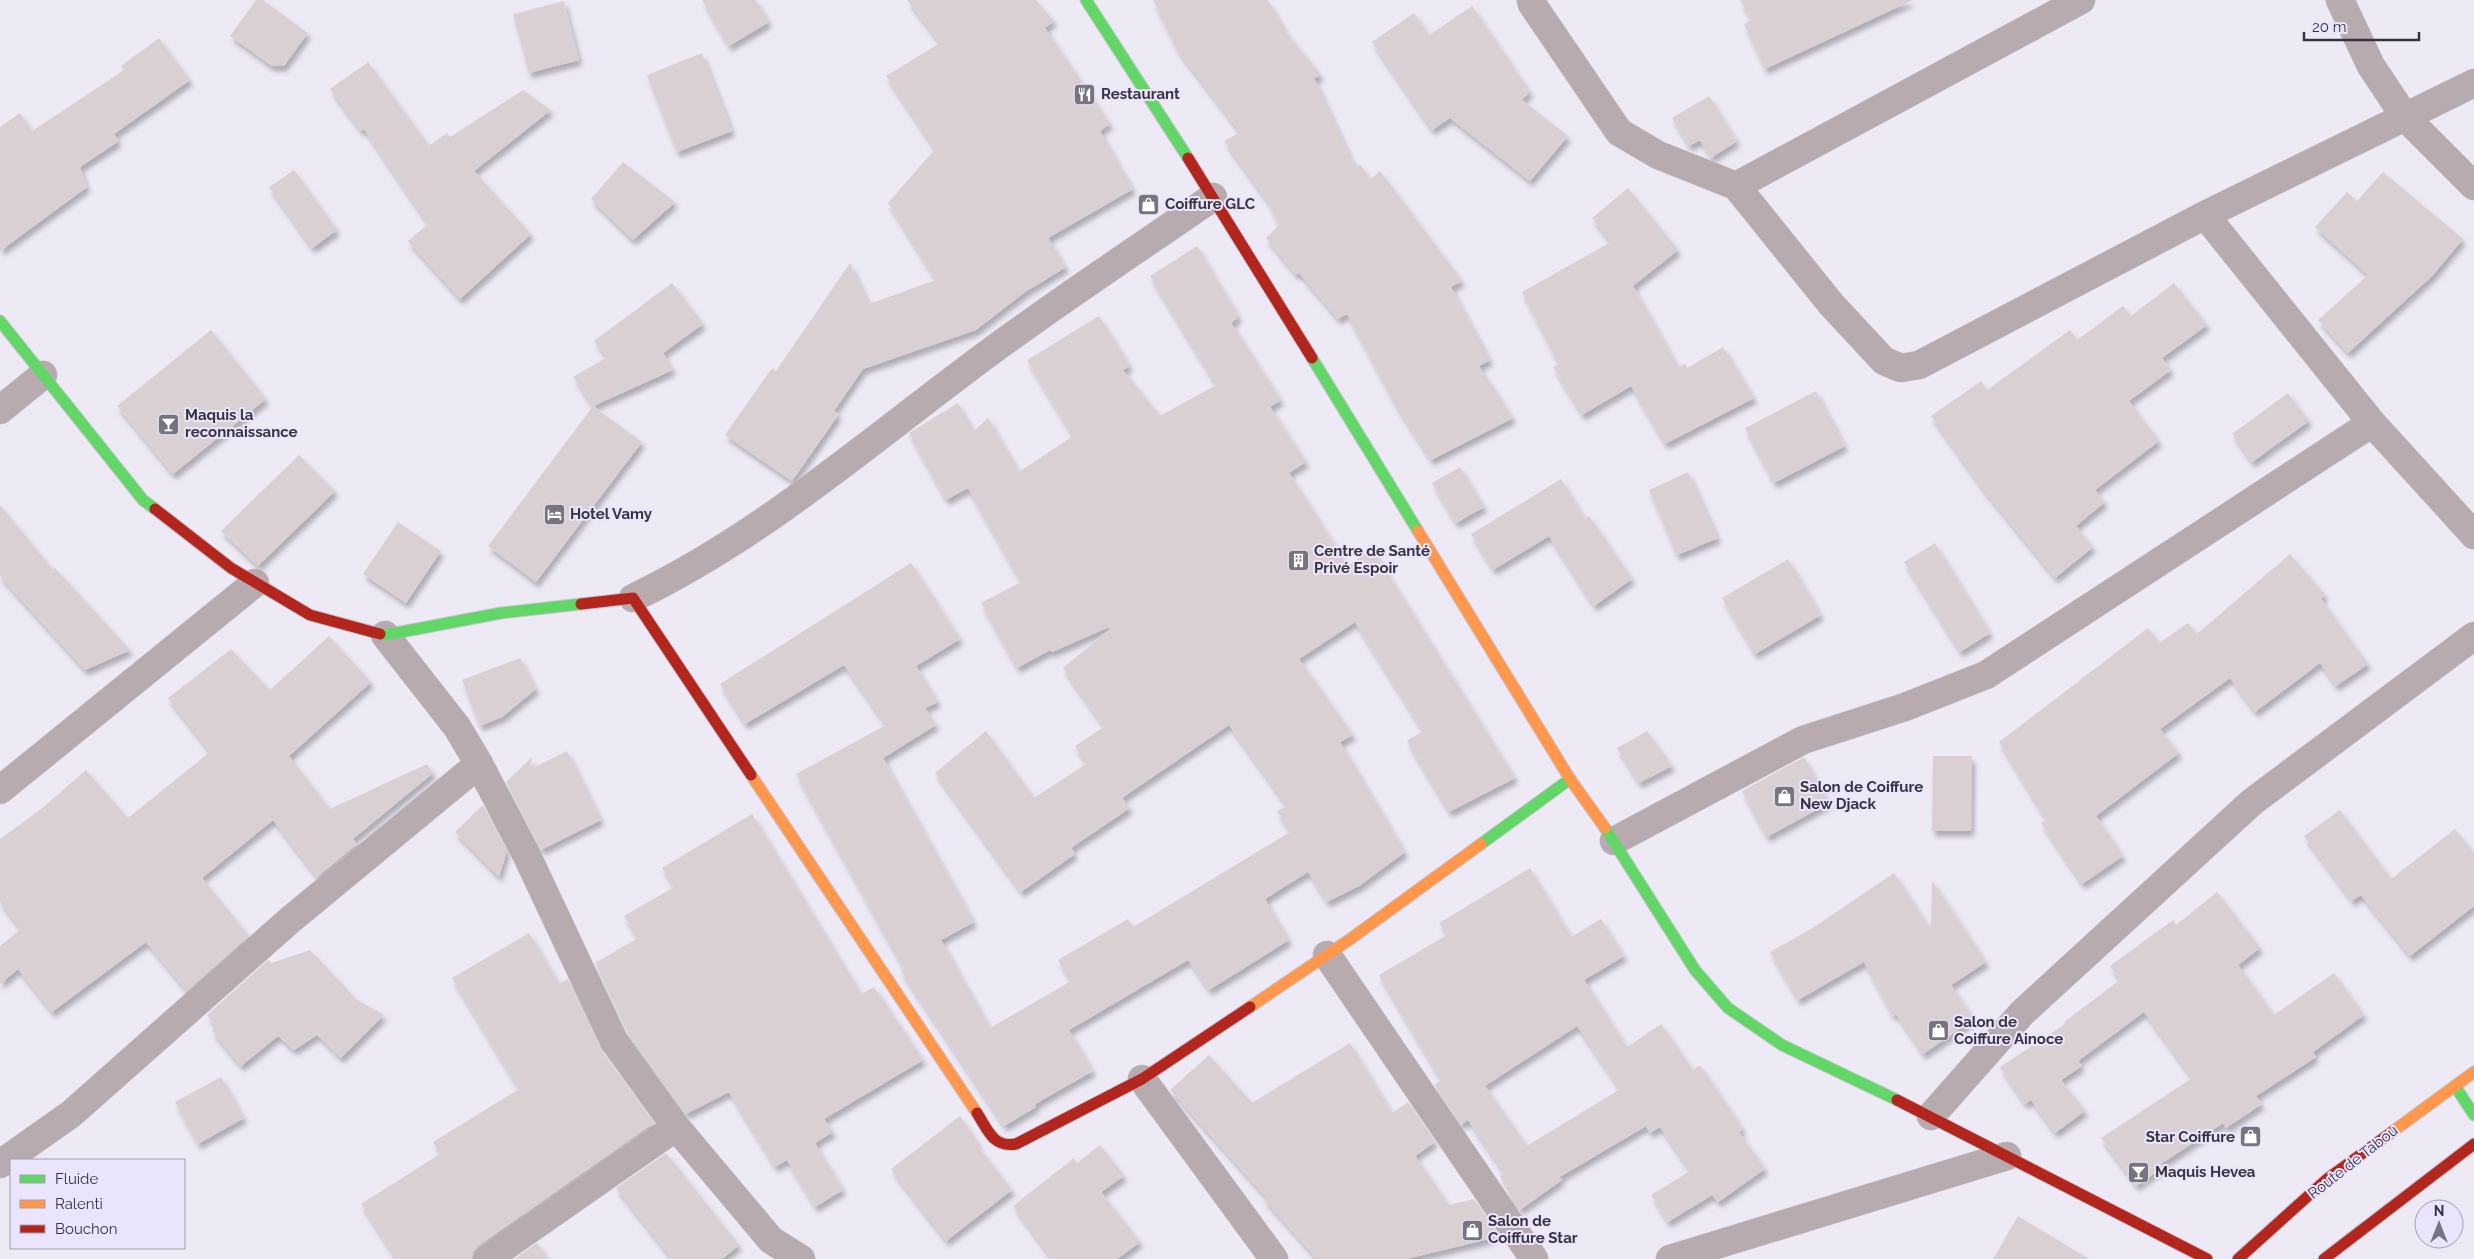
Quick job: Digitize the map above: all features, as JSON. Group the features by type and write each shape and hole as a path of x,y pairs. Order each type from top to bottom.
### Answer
{"street":[{"path":"1086,0 1213,197 1570,779 1614,841 1695,970 1728,1008 1782,1044 1932,1116 2207,1259"},
{"path":"1531,0 1619,132 1658,155 1736,186 1831,304 1884,361 1902,368 1919,365 2205,215 2474,83"},
{"path":"1736,186 2081,0"},
{"path":"2340,0 2371,66 2405,117 2474,186"},
{"path":"0,321 143,500 231,568 310,615 385,635 501,613 633,598 722,549 816,486 967,369 1213,197"},
{"path":"2205,215 2372,423 2474,535"},
{"path":"0,410 43,375"},
{"path":"1614,841 1802,740 1905,707 1986,675 2372,423"},
{"path":"0,790 255,583"},
{"path":"633,598 996,1142 1005,1146 1016,1144 1142,1079 1328,955 1570,779"},
{"path":"385,635 457,727 480,764 527,856 614,1041 676,1127 771,1240 801,1259"},
{"path":"1932,1116 2022,1013 2252,802 2474,636"},
{"path":"0,1164 72,1114 290,920 480,764"},
{"path":"1328,955 1534,1259"},
{"name":"Route de Tabou","path":"2238,1259 2327,1180 2474,1072"},
{"path":"1142,1079 1274,1259"},
{"path":"2455,1086 2474,1115"},
{"path":"487,1259 676,1127"},
{"path":"2324,1259 2474,1144"},
{"path":"1670,1259 2007,1156"}],"building":[{"path":"256,0 263,0 308,33 284,66 272,66 230,36"},
{"path":"702,0 756,0 769,22 729,46"},
{"path":"907,0 1036,0 1054,21 1045,28 1110,124 1100,131 1133,189 1048,238 1066,267 1025,292 976,330 863,369 834,411 839,414 792,481 725,435 772,368 776,371 850,263 869,304 936,280 888,203 935,149 886,76 940,43"},
{"path":"1153,0 1268,0 1286,32 1321,75 1314,78 1355,167 1361,165 1370,180 1380,171 1462,281 1451,287 1490,360 1479,366 1513,418 1431,460 1398,409 1347,314 1338,319 1299,273 1296,275 1266,238 1279,225 1268,202 1224,141 1240,132 1178,51"},
{"path":"1740,0 1913,0 1765,69 1744,24 1751,20"},
{"path":"564,1 579,60 529,73 513,14"},
{"path":"1472,6 1530,92 1522,100 1568,136 1530,181 1450,118 1432,130 1372,42 1414,13 1429,35"},
{"path":"159,38 190,80 114,134 119,141 80,167 87,187 0,251 0,127 20,113 32,131 124,70 121,66"},
{"path":"702,53 732,131 677,152 647,75"},
{"path":"368,62 429,146 447,133 450,137 523,90 551,110 474,171 531,234 460,299 408,241 428,224 364,129 361,131 330,89"},
{"path":"1709,96 1737,141 1711,158 1700,140 1689,146 1672,118"},
{"path":"623,162 675,202 633,240 591,199"},
{"path":"294,170 337,230 312,248 269,187"},
{"path":"2383,172 2463,239 2433,275 2348,353 2318,320 2368,275 2315,227 2347,192 2357,201"},
{"path":"1628,188 1678,250 1633,286 1678,367 1685,364 1687,368 1723,347 1754,398 1665,444 1631,386 1582,415 1553,367 1559,364 1522,292 1611,242 1592,218"},
{"path":"1197,246 1239,317 1231,323 1281,400 1270,407 1306,462 1289,473 1348,566 1372,548 1515,778 1449,812 1407,741 1423,731 1355,622 1299,659 1353,735 1340,742 1405,852 1359,886 1327,902 1308,872 1265,899 1289,940 1209,990 1188,960 1069,1030 1093,1071 1035,1104 1036,1107 1004,1126 901,971 904,969 796,774 886,725 844,665 745,724 720,684 911,563 960,639 916,666 938,702 925,708 936,725 883,758 974,922 941,940 990,1028 1071,981 1058,960 1128,919 1133,927 1290,832 1277,811 1287,806 1229,725 1122,798 1130,808 1071,848 1075,854 1021,892 935,773 986,731 1034,798 1086,764 1075,746 1104,727 1063,668 1110,629 1109,627 1052,652 1050,650 1017,668 981,603 1021,582 968,488 946,500 909,433 958,403 974,431 988,418 1019,472 1073,436 1027,360 1099,316 1130,366 1123,370 1160,416 1216,385 1150,276"},
{"path":"672,283 703,324 663,353 673,370 593,406 573,377 607,357 594,341"},
{"path":"2174,283 2207,325 2162,358 2171,370 2129,401 2159,441 2095,490 2105,502 2076,526 2093,547 2055,578 1982,488 1931,416 1981,381 1987,390 2070,330 2077,340 2123,306 2131,316"},
{"path":"211,330 266,399 173,474 117,406"},
{"path":"1816,391 1845,446 1774,483 1745,428"},
{"path":"2288,393 2309,421 2252,462 2232,434"},
{"path":"593,406 642,442 536,582 488,546"},
{"path":"299,455 335,491 258,566 221,531"},
{"path":"1460,467 1484,507 1456,523 1432,483"},
{"path":"1688,472 1718,538 1677,555 1649,490"},
{"path":"1561,479 1585,519 1589,516 1632,579 1594,606 1549,536 1493,570 1471,534"},
{"path":"0,505 53,570 55,568 130,650 85,670 0,576"},
{"path":"398,522 441,551 406,603 363,574"},
{"path":"1935,543 1990,633 1960,652 1904,562"},
{"path":"2290,554 2325,595 2321,599 2368,664 2336,686 2320,663 2255,712 2230,678 2160,729 2179,753 2096,816 2123,856 2082,884 2041,823 2046,819 1999,742 2148,628 2159,643 2188,623 2197,634"},
{"path":"1788,559 1821,615 1755,654 1722,598"},
{"path":"329,636 371,682 289,756 330,809 427,764 433,773 353,839 357,844 317,877 273,820 202,878 249,936 187,991 146,942 52,1012 18,969 0,984 0,946 21,929 0,902 0,839 41,809 86,770 128,818 210,752 168,698 231,649 270,690"},
{"path":"520,658 536,689 502,717 480,726 462,680"},
{"path":"1647,731 1672,766 1639,783 1617,748"},
{"path":"567,751 601,820 541,850 506,782 532,757 529,770"},
{"path":"1933,756 1972,756 1971,831 1932,831"},
{"path":"1804,757 1829,803 1767,837 1742,791"},
{"path":"483,805 507,851 499,877 455,832"},
{"path":"2340,810 2391,879 2455,829 2474,853 2474,906 2410,956 2361,895 2352,901 2304,836"},
{"path":"752,814 861,994 874,987 923,1060 824,1119 833,1132 815,1143 843,1190 815,1207 787,1160 775,1167 729,1092 686,1114 628,1033 595,963 638,938 624,916 674,887 662,868"},
{"path":"1530,868 1571,937 1601,919 1624,956 1584,980 1627,1047 1661,1024 1693,1070 1700,1065 1743,1129 1739,1132 1765,1169 1718,1202 1712,1195 1668,1222 1651,1195 1690,1171 1660,1127 1650,1133 1646,1126 1558,1178 1563,1179 1520,1210 1507,1191 1510,1190 1500,1176 1504,1173 1468,1120 1461,1125 1434,1085 1441,1080 1379,975 1447,935 1439,923","holes":["1577,1026 1620,1089 1527,1146 1485,1086"]},
{"path":"1894,873 1931,930 1932,880 1986,962 1951,985 1974,1019 1923,1054 1896,1014 1893,1016 1864,962 1798,1000 1770,952 1814,927"},
{"path":"2217,892 2260,948 2238,965 2274,1015 2334,973 2364,1015 2313,1052 2316,1057 2256,1096 2262,1104 2226,1128 2223,1123 2161,1164 2163,1167 2136,1186 2101,1138 2192,1078 2144,1012 2078,1061 2082,1066 2061,1080 2085,1111 2055,1133 2031,1100 2025,1104 2000,1067 2065,1024 2064,1022 2120,980 2110,966 2173,920 2176,925"},
{"path":"529,933 559,984 568,979 601,1050 654,1123 478,1246 473,1252 472,1259 396,1259 361,1204 440,1154 433,1142 519,1089 452,978"},
{"path":"310,950 356,999 384,1015 341,1058 317,1035 294,1050 278,1036 241,1066 212,1031 216,1027 207,1015 268,960 271,963"},
{"path":"1350,1043 1392,1113 1408,1102 1435,1142 1415,1156 1449,1205 1474,1199 1494,1228 1491,1230 1493,1238 1406,1259 1317,1259 1264,1199 1266,1197 1170,1090 1209,1055 1252,1103"},
{"path":"221,1077 244,1118 198,1144 175,1102"},
{"path":"960,1116 978,1143 976,1144 1012,1190 946,1241 891,1169"},
{"path":"1100,1145 1124,1176 1101,1192 1140,1242 1117,1259 1052,1259 1013,1206 1074,1158 1077,1163"},
{"path":"666,1153 739,1245 722,1259 672,1259 616,1188"},
{"path":"2018,1216 2089,1259 1993,1259"},
{"path":"537,1243 549,1259 514,1259"}],"traffic: fast":[{"path":"1086,0 1188,158"},
{"path":"0,321 143,500 155,509"},
{"path":"1312,358 1418,531"},
{"path":"380,634 385,635 501,613 581,604"},
{"path":"1481,844 1570,779"},
{"path":"1605,828 1695,970 1728,1008 1782,1045 1897,1100"},
{"path":"2455,1086 2474,1115"}],"traffic: slow":[{"path":"1418,531 1570,779 1605,828"},
{"path":"751,775 977,1113"},
{"path":"1250,1007 1349,940 1481,844"},
{"path":"2392,1132 2474,1072"}],"traffic: jam":[{"path":"1188,158 1312,358"},
{"path":"155,509 231,568 310,615 380,634"},
{"path":"581,604 633,598 751,775"},
{"path":"977,1113 996,1140 1008,1145 1016,1144 1142,1079 1250,1007"},
{"path":"1897,1100 2207,1259"},
{"path":"2238,1259 2327,1179 2392,1132"},
{"path":"2324,1259 2474,1144"}],"place":[{"name":"Restaurant","path":"1085,94"},
{"name":"Coiffure GLC","path":"1149,204"},
{"name":"Maquis la reconnaissance","path":"169,424"},
{"name":"Hotel Vamy","path":"554,514"},
{"name":"Centre de Santé Privé Espoir","path":"1298,560"},
{"name":"Salon de Coiffure New Djack","path":"1784,796"},
{"name":"Salon de Coiffure Ainoce","path":"1938,1031"},
{"name":"Star Coiffure","path":"2251,1137"},
{"name":"Maquis Hevea","path":"2139,1172"},
{"name":"Salon de Coiffure Star","path":"1472,1230"}]}
